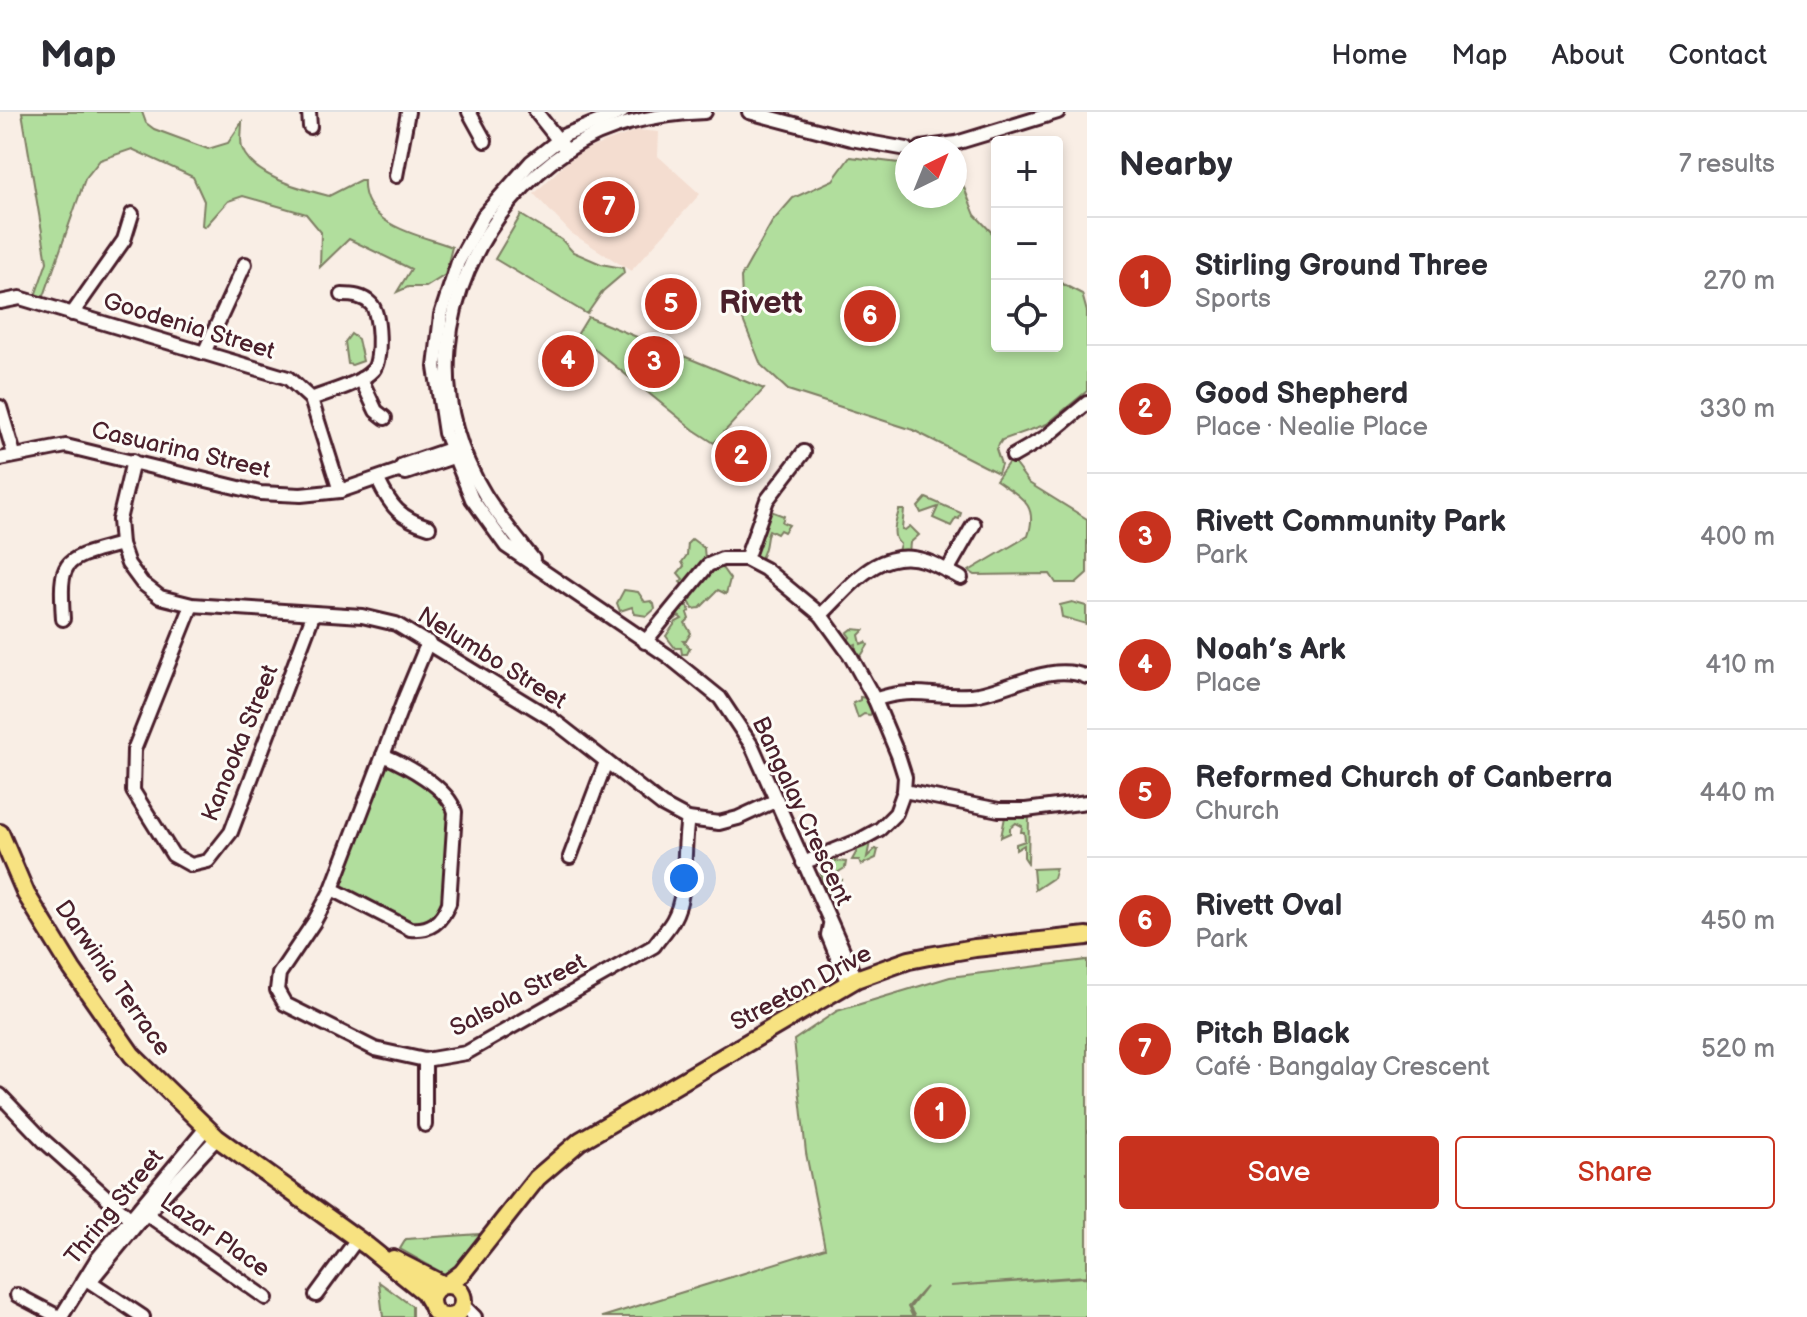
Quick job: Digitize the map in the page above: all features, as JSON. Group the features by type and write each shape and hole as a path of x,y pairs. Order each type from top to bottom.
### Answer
{"main road":[{"name":"Darwinia Terrace","path":"0,833 26,894 132,1055 212,1133 452,1304 438,1314 431,1309 424,1292 362,1242"},
{"name":"Streeton Drive","path":"431,1309 433,1292 452,1304 546,1179 603,1128 852,982 909,960 944,953 1087,936"}],"street":[{"path":"309,112 310,127"},
{"path":"396,176 408,112"},
{"path":"469,112 485,141"},
{"path":"536,112 562,138"},
{"path":"547,112 570,149"},
{"name":"Bangalay Crescent","path":"622,112 562,138 531,162 484,215 438,331 435,367 445,433 458,451 472,499 506,546 668,656 720,698 752,746 830,925 836,931 852,982"},
{"name":"Bangalay Crescent","path":"463,264 510,203 539,172 570,149 613,128 645,118 705,112"},
{"path":"749,112 851,139 895,147"},
{"path":"967,140 1058,112"},
{"path":"72,314 124,240 132,214"},
{"path":"204,353 245,264"},
{"path":"340,491 311,399 361,379 374,369 379,356 376,314 372,304 358,295 342,295"},
{"name":"Goodenia Street","path":"0,302 20,298 288,378 311,399"},
{"path":"361,379 376,411 385,418"},
{"path":"1013,456 1046,437 1087,403"},
{"path":"0,407 14,454"},
{"name":"Casuarina Street","path":"0,459 66,446 260,493 301,495 340,491 378,480 398,471 403,465 458,451"},
{"path":"746,559 767,500 804,452"},
{"name":"Nelumbo Street","path":"133,461 119,520 121,544 128,564 142,583 160,597 192,605 362,616 396,624 552,719 662,805 688,819 719,823 766,807 777,800"},
{"path":"378,480 396,512 411,522 429,527"},
{"path":"947,571 974,524"},
{"path":"63,619 62,574 67,563 76,556 121,544"},
{"path":"821,615 869,568 894,556 925,560 961,578"},
{"path":"645,642 708,565 722,559 746,559 765,569 821,615 850,655 875,700 898,755 905,777 904,791 896,813 880,829 803,863"},
{"name":"Kanooka Street","path":"192,605 134,750 133,791 173,855 191,865 208,861 231,832 313,615"},
{"name":"Salsola Street","path":"428,642 332,889 279,974 277,990 285,1004 375,1049 425,1060 466,1053 654,946 674,918 682,890 688,819"},
{"path":"875,700 894,693 977,694 1057,671 1087,677"},
{"path":"332,889 410,929 422,930 433,926 443,917 449,903 455,812 452,802 446,794 383,755"},
{"path":"570,857 606,762"},
{"path":"904,791 999,810 1026,810 1087,802"},
{"path":"425,1060 425,1125"},
{"name":"Lazar Place","path":"0,1095 5,1111 138,1216 266,1298"},
{"name":"Thring Street","path":"60,1317 138,1216 212,1133"},
{"path":"316,1295 362,1242"},
{"path":"87,1280 143,1317"},
{"name":"Thring Street","path":"69,1317 87,1280"},
{"path":"17,1295 60,1317"},
{"name":"Darwinia Terrace","path":"452,1304 475,1317"}],"shaded area":[{"path":"638,130 659,132 658,156 700,194 631,271 571,233 534,194 576,153"}],"green space":[{"path":"22,112 142,112 146,123 154,129 208,149 228,143 242,122 242,148 256,167 280,180 329,196 364,180 366,196 382,218 394,226 452,247 445,275 426,287 408,287 397,292 411,269 349,239 320,267 321,232 306,214 243,196 228,201 205,227 202,225 204,201 193,177 132,149 100,160 85,179 43,299 35,296 47,262"},
{"path":"850,157 895,163 895,208 967,208 967,195 975,215 991,232 991,352 1063,352 1063,284 1082,294 1087,312 1087,391 1047,424 1002,440 996,449 1001,464 998,473 913,430 788,390 761,365 743,320 741,277 772,222 793,198 833,180"},
{"path":"521,215 562,240 573,252 601,264 623,268 624,273 603,291 587,314 495,259"},
{"path":"588,317 764,389 714,443 577,335"},
{"path":"351,334 358,339 363,361 352,365 348,364 345,342"},
{"path":"1011,459 1029,483 1087,519 1087,573 1076,583 1056,583 1050,574 975,575 969,571 1028,536 1031,525 1029,508 1020,496 996,480"},
{"path":"926,498 961,513 959,519 956,518 951,526 933,518 938,507 921,513 918,507"},
{"path":"768,510 784,516 782,522 789,525 784,532 780,530 777,534 769,530 761,558 751,554 761,536"},
{"path":"899,510 904,510 902,529 910,526 919,535 910,543 909,552 898,551 900,544 894,533"},
{"path":"692,539 704,548 705,560 686,584 682,584 683,579 678,573 684,566 682,562"},
{"path":"720,565 730,579 726,594 718,590 700,608 693,609 690,594 704,573"},
{"path":"624,590 638,592 645,602 654,604 655,609 647,616 635,614 632,607 620,611 617,603"},
{"path":"686,602 690,611 685,623 691,633 683,641 690,648 687,654 682,654 681,648 675,648 666,636 682,619 679,616 673,621 678,607"},
{"path":"1072,602 1086,606 1086,624 1062,617 1060,605"},
{"path":"852,629 864,630 859,635 861,644 866,642 868,645 861,656 856,652 856,644 851,646 847,642 850,637 847,633"},
{"path":"860,697 867,698 872,712 858,718 853,703"},
{"path":"394,765 443,796 450,815 443,908 435,919 413,925 338,887 383,768"},
{"path":"1020,815 1029,817 1028,863 1024,857 1024,845 1016,850 1016,844 1025,841 1022,826 1016,823 1010,828 1010,833 1001,837 1005,817 1018,818"},
{"path":"870,842 867,857 875,849 878,850 876,858 861,865 859,860 852,860 857,851 855,848"},
{"path":"835,856 836,861 846,862 845,868 832,876 828,875 832,881 842,880 838,891 832,889 827,895 820,871 824,860"},
{"path":"1056,868 1053,878 1035,890 1033,869"},
{"path":"1087,960 1087,1276 950,1286 1087,1277 1087,1317 915,1317 910,1308 926,1287 908,1307 913,1317 602,1317 825,1248 806,1153 794,1040 837,1011 950,977"},
{"path":"481,1234 448,1276 400,1249 406,1239"},
{"path":"379,1282 412,1306 412,1317 383,1317"}],"place":[{"name":"Pitch Black","path":"609,207"},
{"name":"Reformed Church of Canberra","path":"671,304"},
{"name":"Rivett Oval","path":"870,316"},
{"name":"Noah’s Ark","path":"568,361"},
{"name":"Rivett Community Park","path":"654,362"},
{"name":"Good Shepherd","path":"741,456"},
{"name":"Stirling Ground Three","path":"940,1113"}],"district":[{"name":"Rivett","path":"761,303"}]}
